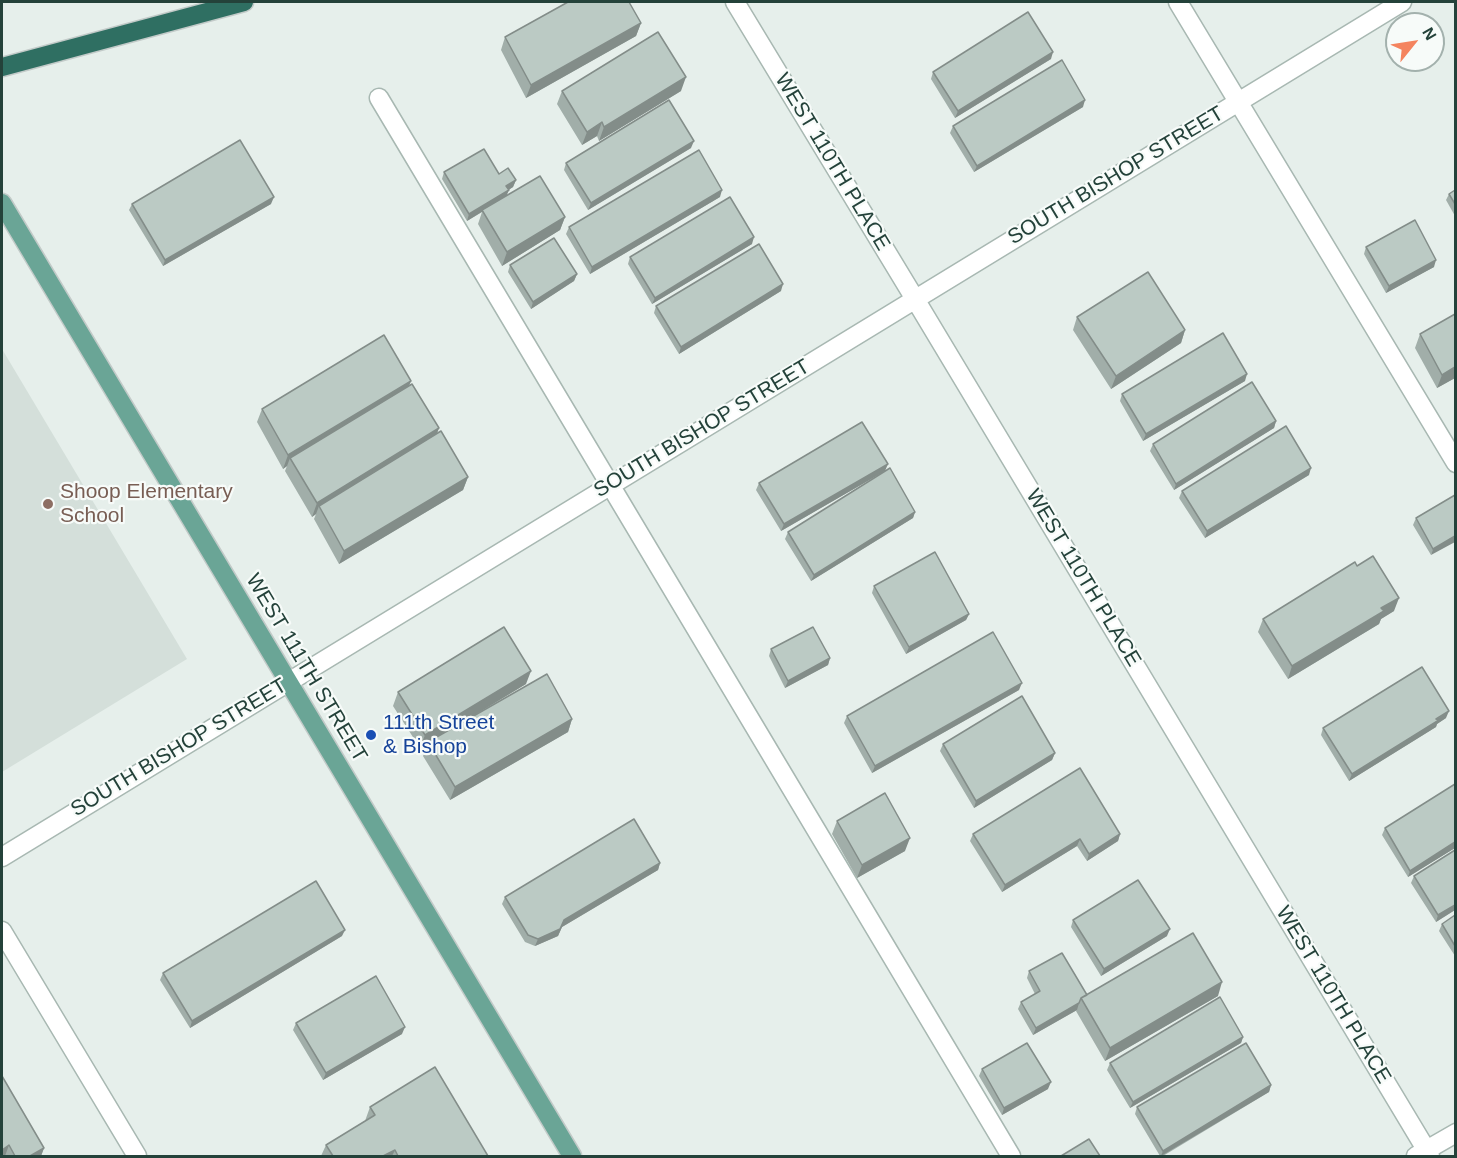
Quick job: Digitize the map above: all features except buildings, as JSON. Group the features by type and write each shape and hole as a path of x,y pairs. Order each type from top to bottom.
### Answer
{"highway":[{"path":"2,67 243,2"}],"main road":[{"name":"WEST 111TH STREET","path":"2,203 572,1156"}],"street":[{"name":"WEST 110TH PLACE","path":"735,2 915,298 1424,1154"},
{"path":"1178,2 1455,463"},
{"name":"SOUTH BISHOP STREET","path":"2,856 1402,2"},
{"path":"379,98 1011,1156"},
{"path":"2,931 137,1156"},
{"path":"1424,1154 1455,1132"}],"shaded area":[{"name":"Shoop Elementary School","path":"2,349 187,659 2,772"}],"place":[{"name":"Shoop Elementary School","path":"48,504"},
{"name":"111th Street & Bishop","path":"371,735"}]}
